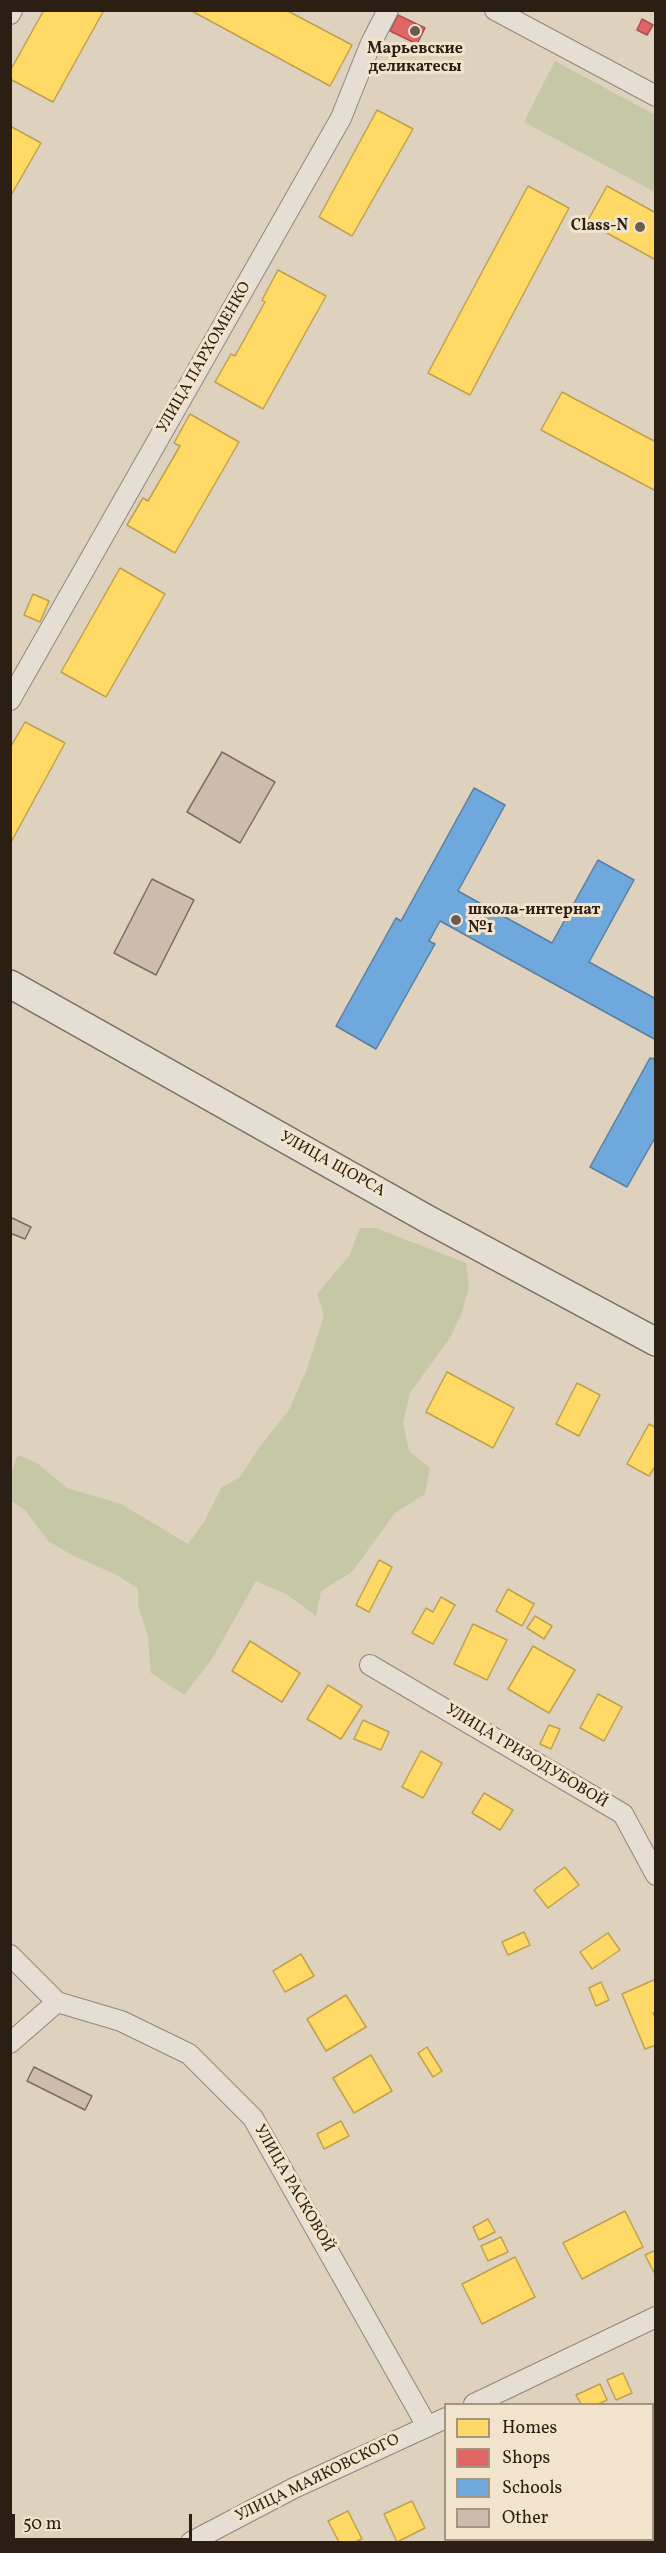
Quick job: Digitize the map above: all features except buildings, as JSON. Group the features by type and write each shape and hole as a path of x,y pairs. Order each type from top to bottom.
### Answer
{"main road":[{"name":"УЛИЦА ЩОРСА","path":"10,984 429,1220 656,1342"}],"street":[{"name":"УЛИЦА ПАРХОМЕНКО","path":"10,700 341,118 388,10"},
{"path":"495,10 656,96"},
{"name":"УЛИЦА ГРИЗОДУБОВОЙ","path":"370,1665 623,1815 656,1875"},
{"name":"УЛИЦА РАСКОВОЙ","path":"10,1955 57,2002 121,2021 189,2055 253,2118 427,2426"},
{"path":"10,2043 57,2002"},
{"path":"476,2403 656,2317"},
{"name":"УЛИЦА МАЯКОВСКОГО","path":"191,2542 294,2488 444,2419"}],"green space":[{"path":"555,61 655,115 655,192 524,122"},
{"path":"360,1228 376,1228 466,1263 469,1287 461,1315 449,1339 410,1393 403,1422 409,1451 430,1468 425,1494 395,1513 352,1572 321,1591 316,1616 286,1594 256,1581 212,1659 184,1695 151,1673 148,1636 138,1606 138,1589 119,1576 72,1555 48,1541 25,1510 11,1501 11,1473 18,1455 37,1463 67,1488 121,1504 188,1544 204,1522 222,1487 240,1477 289,1410 307,1369 324,1315 317,1294 349,1256"}],"place":[{"name":"Марьевские деликатесы","path":"415,31"},
{"name":"Class-N","path":"640,227"},
{"name":"школа-интернат №1","path":"456,920"}]}
